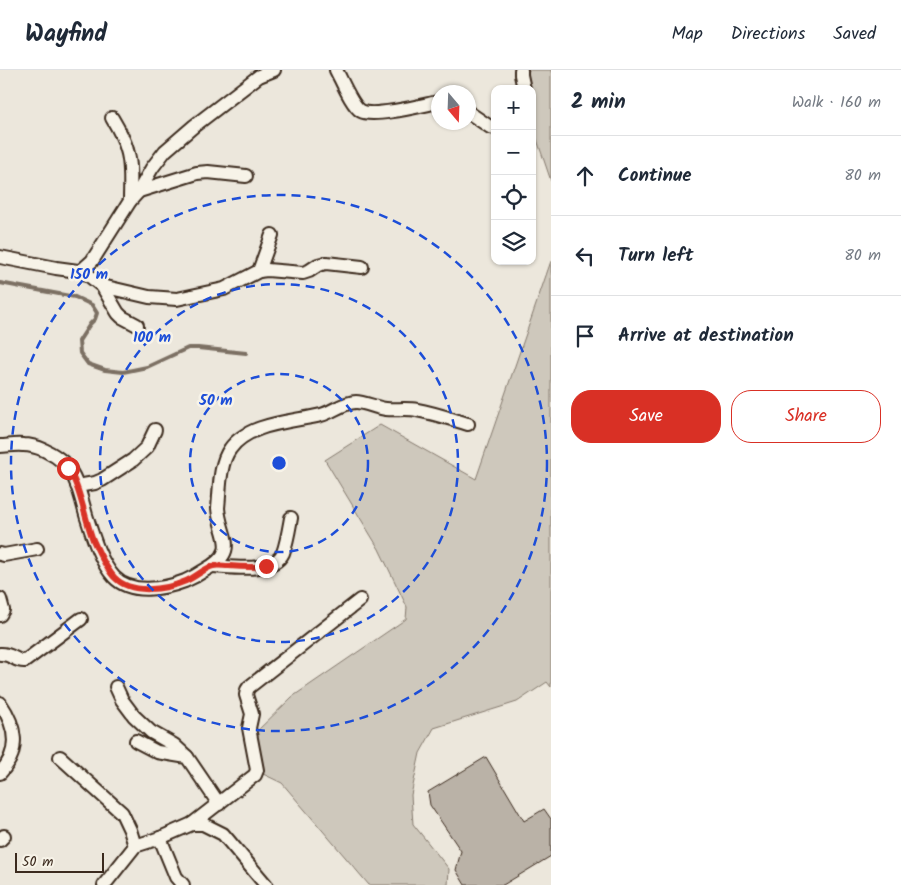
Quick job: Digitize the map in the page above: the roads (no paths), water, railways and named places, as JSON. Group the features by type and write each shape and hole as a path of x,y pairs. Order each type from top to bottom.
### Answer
{"street":[{"path":"0,258 56,268 82,270 92,261 130,201 139,191 152,168 165,151 259,76 274,70"},
{"path":"336,70 354,104 361,111 379,113 431,103"},
{"path":"521,70 520,75 523,85"},
{"path":"476,117 491,127"},
{"path":"112,118 128,150 130,201"},
{"path":"139,191 197,173 208,172 246,176"},
{"path":"259,271 272,234"},
{"path":"102,286 149,297 177,299 224,290 259,271 303,273 326,263 362,268"},
{"path":"82,270 102,286 118,313 137,325"},
{"path":"0,446 24,445 36,447 62,461 68,468 77,486 93,539 107,568 114,577 122,583 138,589 161,588 186,581 213,566 225,552 227,545 218,515 223,462 229,450 244,436 273,424 322,414 348,403 358,402 388,409 414,409 468,424"},
{"path":"77,486 102,480 133,460 147,447 155,430"},
{"path":"213,566 256,567 272,563 280,558 283,551 291,518"},
{"path":"0,554 37,549"},
{"path":"0,599 3,610 0,615"},
{"path":"105,885 135,846 160,838 192,824 255,776 257,770 249,728 252,714 246,695 247,690 360,600"},
{"path":"0,654 6,654 21,662 26,661 81,619"},
{"path":"116,687 122,700 134,716 151,732 174,745 187,757 219,804"},
{"path":"0,703 10,718 15,743 8,761 0,773"},
{"path":"136,741 157,752 187,757"},
{"path":"60,757 122,813 135,846"},
{"path":"192,824 203,824 223,834 266,885"},
{"path":"160,838 176,877 182,885"}],"waterway":[{"path":"0,283 75,297 92,305 97,313 95,319 79,341 80,353 88,364 105,370 123,372 147,367 188,348 246,353"}]}
